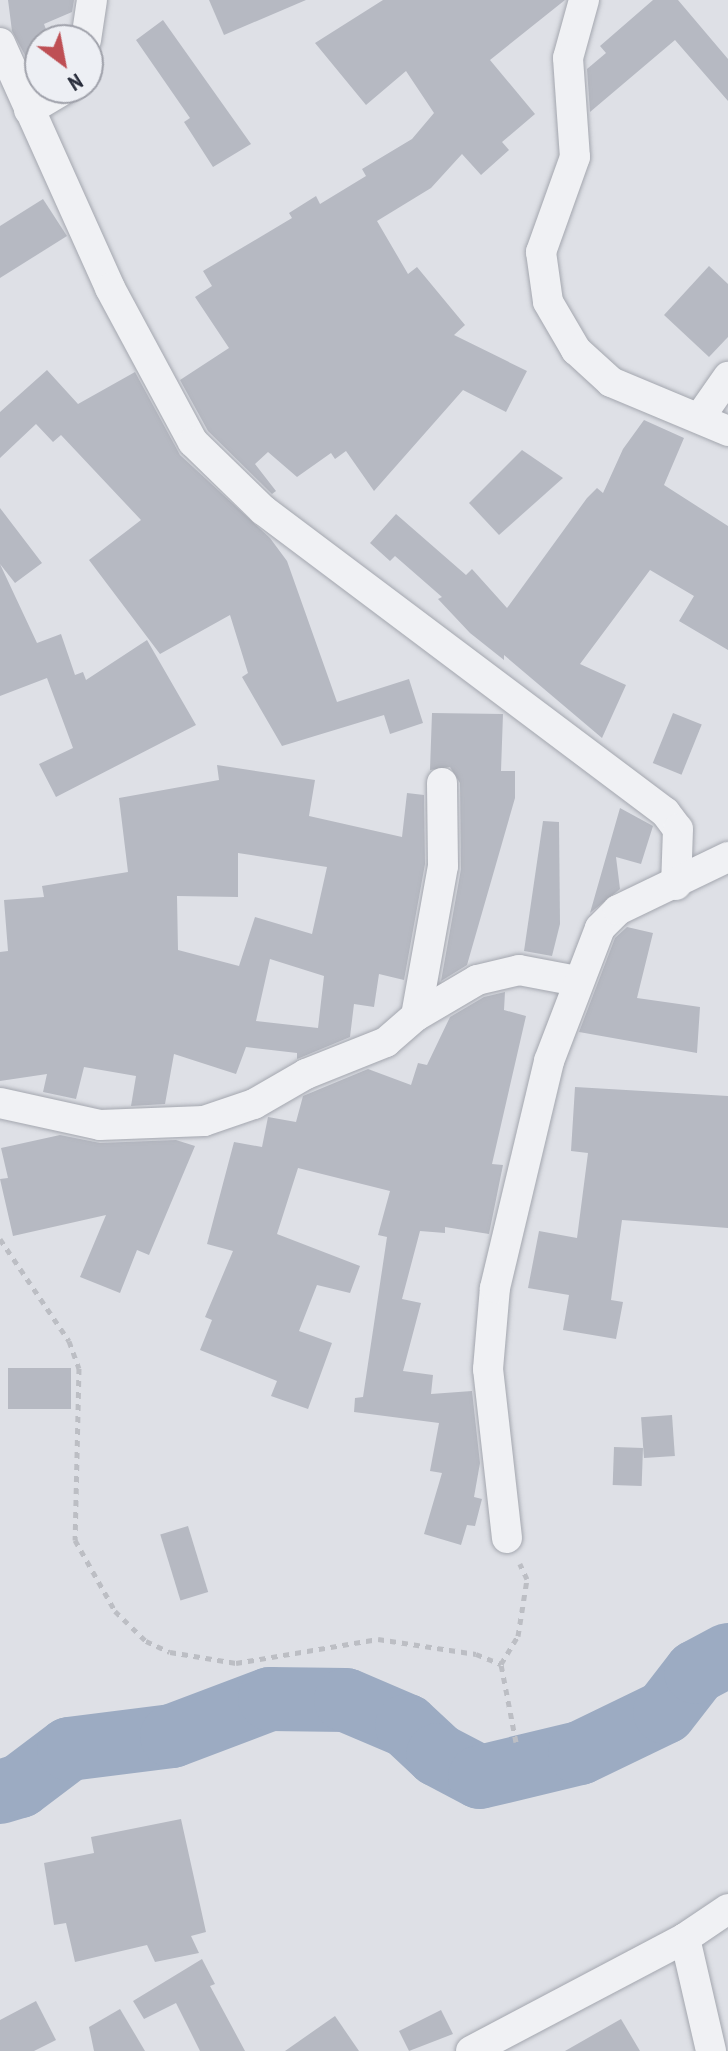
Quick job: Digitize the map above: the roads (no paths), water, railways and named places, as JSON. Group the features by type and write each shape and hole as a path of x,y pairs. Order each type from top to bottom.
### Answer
{"street":[{"path":"88,24 92,0"},
{"path":"584,0 568,58 575,157 541,252 548,302 576,350 611,382 728,431"},
{"path":"0,43 110,288 193,442 263,510 665,812 678,829 676,885"},
{"path":"29,110 39,104"},
{"path":"700,417 728,377"},
{"path":"416,1016 443,866 442,783"},
{"path":"507,1538 488,1369 495,1288 549,1061 577,981 600,928 618,910 676,885 728,857"},
{"path":"0,1103 100,1125 204,1121 254,1104 306,1074 386,1042 416,1016 477,980 519,970 577,981"},
{"path":"471,2051 685,1938 728,1909"},
{"path":"685,1938 711,2051"}],"waterway":[{"path":"0,1792 20,1786 69,1749 172,1736 270,1699 346,1700 407,1726 438,1755 480,1777 580,1753 665,1712 696,1672 728,1655"}]}
